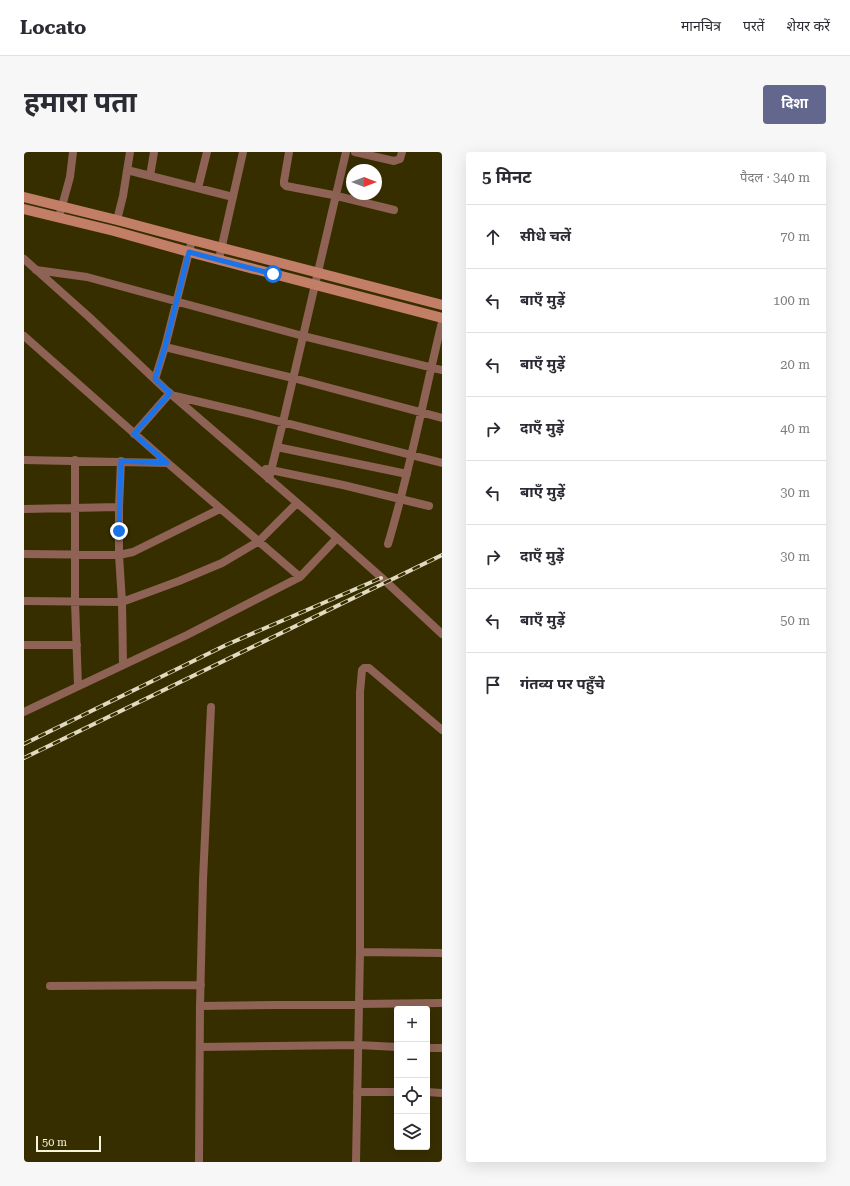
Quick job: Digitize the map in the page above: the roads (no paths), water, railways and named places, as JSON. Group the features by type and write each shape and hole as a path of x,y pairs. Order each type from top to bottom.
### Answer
{"main road":[{"path":"24,197 442,305"},
{"path":"24,209 442,318"}],"street":[{"path":"59,217 70,177 73,152"},
{"path":"117,220 130,152"},
{"path":"150,176 154,152"},
{"path":"198,188 207,152"},
{"path":"218,259 222,248 243,152"},
{"path":"289,152 284,181 285,185 394,210"},
{"path":"268,478 283,422 346,152"},
{"path":"355,152 394,161 400,159 402,152"},
{"path":"127,170 233,196"},
{"path":"155,379 165,347 192,240"},
{"path":"24,259 88,316 171,394 337,538 442,634"},
{"path":"36,270 87,277 303,336 442,370"},
{"path":"388,544 402,499 420,412 442,322"},
{"path":"24,336 247,533 300,577"},
{"path":"165,347 293,378 442,418"},
{"path":"134,434 171,394"},
{"path":"171,394 442,463"},
{"path":"277,447 407,474"},
{"path":"24,460 167,463"},
{"path":"75,460 75,602 78,686"},
{"path":"121,461 119,555 122,602 122,664"},
{"path":"256,467 429,506"},
{"path":"24,601 122,602 222,563 258,541 297,503"},
{"path":"24,509 119,507"},
{"path":"24,554 119,555 139,549 220,509"},
{"path":"24,712 122,664 187,635 300,577 337,538"},
{"path":"24,645 77,645"},
{"path":"356,1162 360,952 360,692 362,670 364,668 370,668 442,730"},
{"path":"199,1162 200,984 211,707"},
{"path":"360,952 442,953"},
{"path":"50,986 200,984"},
{"path":"200,1006 442,1003"},
{"path":"200,1046 358,1045 394,1047"},
{"path":"430,1048 442,1048"},
{"path":"357,1092 394,1092"},
{"path":"430,1092 442,1093"}],"railway":[{"path":"24,758 442,555"},
{"path":"24,744 226,645 381,578"}]}
